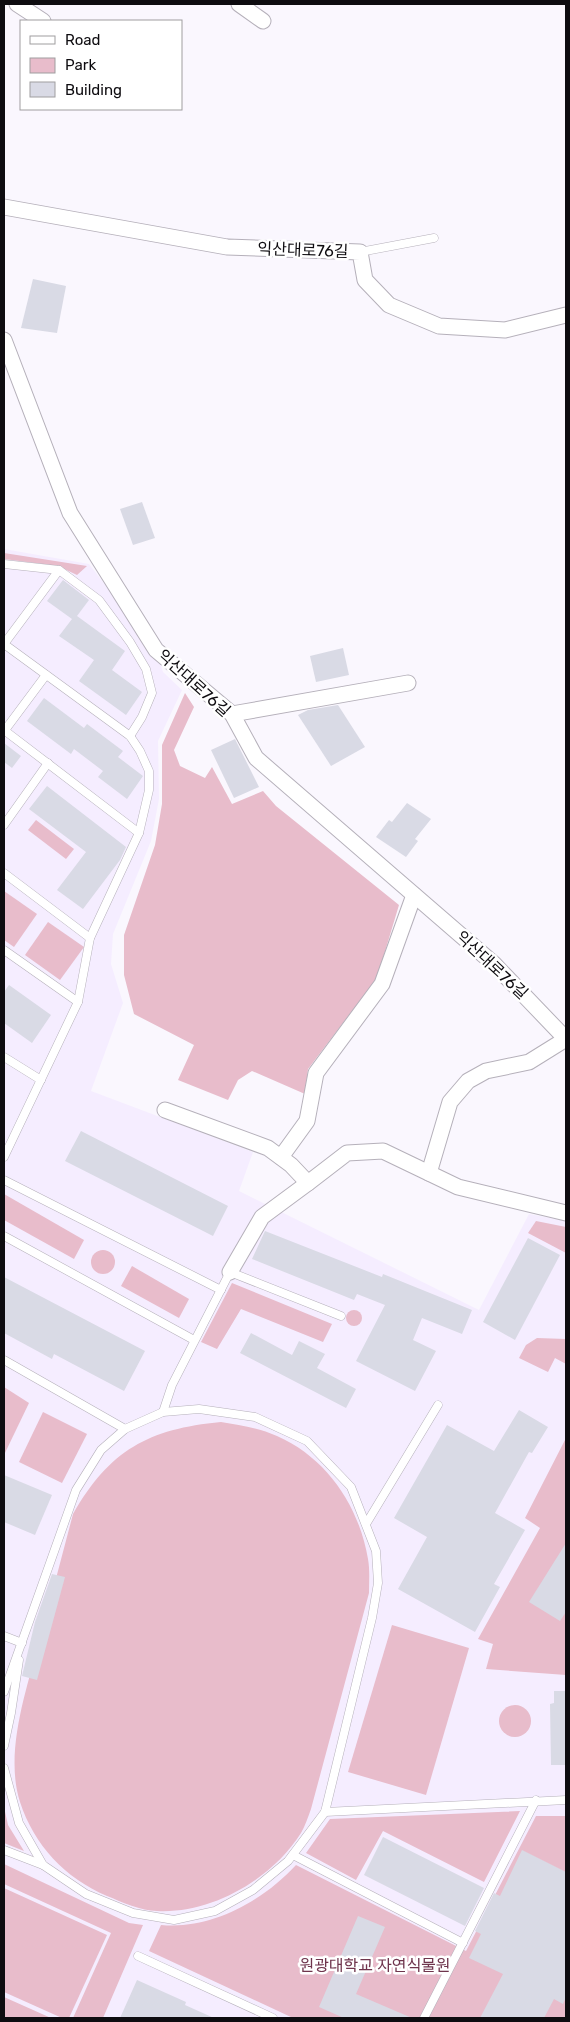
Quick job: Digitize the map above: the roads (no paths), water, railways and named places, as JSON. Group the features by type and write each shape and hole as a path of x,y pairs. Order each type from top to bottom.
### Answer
{"street":[{"path":"17,4 41,20"},
{"path":"239,4 263,21"},
{"name":"익산대로76길","path":"4,207 228,247 360,252 365,280 389,305 439,326 505,330 566,315"},
{"name":"익산대로76길","path":"4,340 70,513 156,650 232,714 256,758 494,964 566,1039 529,1062 486,1071 468,1081 450,1102 430,1173"},
{"path":"232,714 408,683"},
{"path":"281,1158 307,1121 316,1073 382,984 414,895"},
{"path":"165,1110 268,1148 291,1165 308,1183"},
{"path":"230,1272 262,1217 347,1153 384,1151 458,1187 566,1213"}],"lane":[{"path":"360,252 434,238"},
{"path":"4,564 58,570 99,600 130,642 146,669 152,693 142,717 130,736"},
{"path":"4,1156 78,1002 90,938 139,833 146,807 150,771 130,736 4,644 58,570"},
{"path":"46,675 4,730 139,833"},
{"path":"4,825 48,763"},
{"path":"4,873 90,938"},
{"path":"4,950 78,1002"},
{"path":"4,1057 41,1080"},
{"path":"4,1180 221,1290"},
{"path":"4,1236 194,1340"},
{"path":"162,1412 172,1385 230,1272 341,1316"},
{"path":"4,1360 125,1429"},
{"path":"366,1524 438,1406"},
{"path":"4,1692 76,1490 101,1450 125,1429 162,1412 199,1408 255,1417 307,1441 351,1487 376,1551 378,1583 372,1618 325,1812 288,1861 253,1890 216,1911 174,1920 133,1913 86,1894 43,1865 4,1850"},
{"path":"4,1636 22,1643"},
{"path":"4,1746 22,1643"},
{"path":"4,1768 19,1823 43,1865"},
{"path":"424,2018 536,1800"},
{"path":"325,1812 566,1800"},
{"path":"293,1855 462,1943"},
{"path":"138,1956 273,2018"}],"park label":[{"name":"원광대학교 자연식물원","path":"375,1965"}]}
